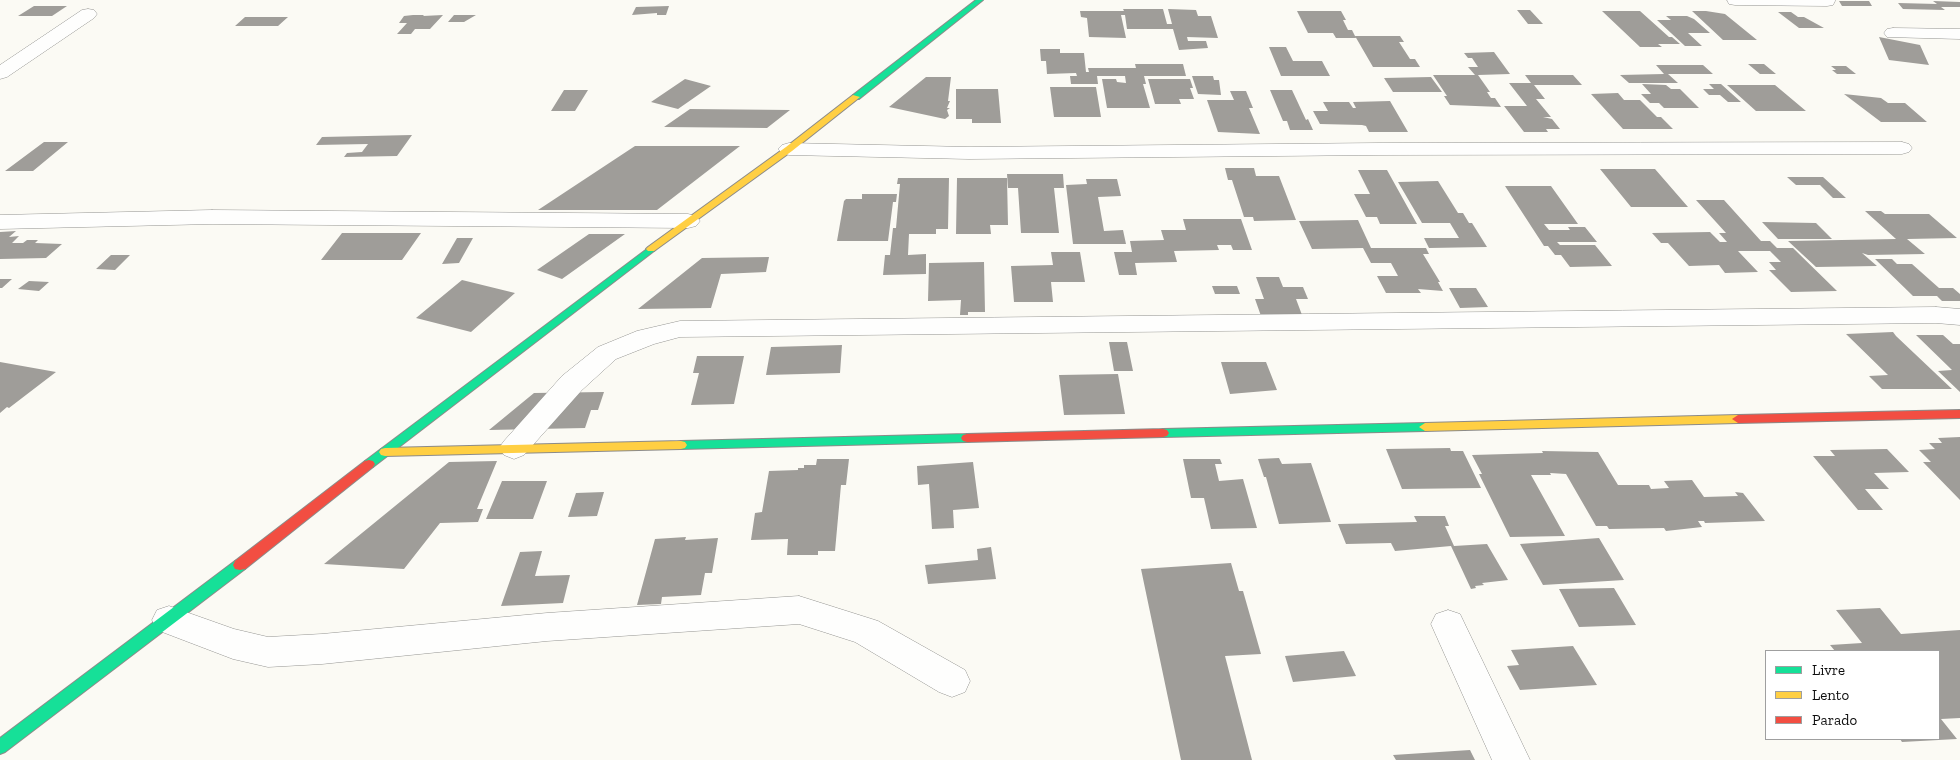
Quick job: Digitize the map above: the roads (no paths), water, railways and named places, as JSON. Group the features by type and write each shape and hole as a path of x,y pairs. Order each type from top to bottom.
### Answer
{"street":[{"path":"0,747 169,620 385,452 688,221 789,149 980,0"},
{"path":"1735,0 1827,0"},
{"path":"0,73 88,14"},
{"path":"1893,33 1960,34"},
{"path":"789,149 969,153 1398,149 1902,148"},
{"path":"0,222 212,217 688,221"},
{"path":"514,448 572,383 607,353 646,336 680,329 1936,315 1960,317"},
{"path":"385,452 1960,414"},
{"path":"169,620 233,644 268,652 322,649 547,627 798,610 866,631 952,681"},
{"path":"1448,624 1511,760"}]}
